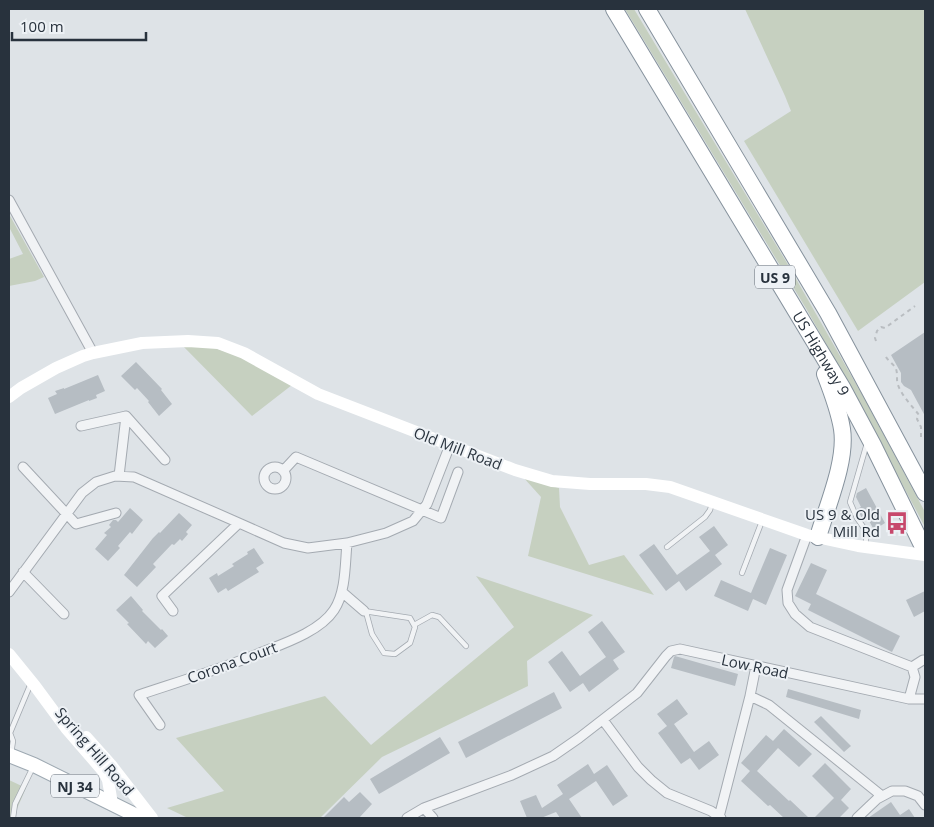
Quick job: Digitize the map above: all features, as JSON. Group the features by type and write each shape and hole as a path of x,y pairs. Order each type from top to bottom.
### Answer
{"highway":[{"name":"US Highway 9","path":"614,9 843,389 925,553"},
{"name":"US Highway 9","path":"647,9 828,313 925,493"},
{"path":"812,337 837,406 842,431 842,452 837,476 812,536"}],"main road":[{"name":"NJ 34","path":"10,755 141,818"}],"street":[{"path":"9,200 93,353"},
{"name":"Old Mill Road","path":"9,397 56,368 93,353 142,343 188,341 218,343 244,353 318,394 515,470 552,481 670,486 812,536 866,547 925,553"},
{"path":"81,426 126,416"},
{"path":"126,416 166,460"},
{"path":"119,476 126,416"},
{"path":"9,592 82,493 96,482 115,476 134,477 284,544 308,548 347,543 386,533 413,521 427,504 450,445"},
{"path":"283,471 296,457 441,518 458,472"},
{"path":"23,467 76,524 116,513"},
{"path":"173,611 162,596 239,523"},
{"path":"812,536 787,590 788,603 794,614 810,627 912,667"},
{"name":"Corona Court","path":"160,725 139,695 224,667 288,642 319,625 334,610 342,592 347,543"},
{"path":"23,572 64,614"},
{"path":"342,592 364,611"},
{"name":"Low Road","path":"407,818 424,808 512,775 553,756 637,693 671,651 680,649 909,700 925,699"},
{"name":"Spring Hill Road","path":"9,654 66,728 104,772 108,780 112,804"},
{"path":"912,667 925,660"},
{"path":"602,720 638,767 651,780 667,792 720,818 756,666"},
{"path":"909,700 915,677 912,667"},
{"name":"Spring Hill Road","path":"33,684 111,765 152,818"},
{"path":"750,696 770,705 882,796"},
{"path":"857,818 877,799 892,791 905,791 918,796 925,805"},
{"path":"424,808 433,818"}],"lane":[{"path":"866,547 866,531 857,518 850,502 868,436"},
{"path":"667,547 705,517 710,510 712,501"},
{"path":"742,573 763,519"},
{"path":"364,611 410,618 415,628 410,643 395,654 384,653 372,634 366,612 364,611"},
{"path":"414,625 432,615 439,617 466,646"},
{"path":"10,755 13,741 9,733 33,684"},
{"path":"13,818 16,804 34,765"}],"path":[{"path":"876,342 877,331 881,327 885,328 915,306"},
{"path":"886,357 897,370 897,383 903,394 919,415 917,419 921,427 921,437"}],"green space":[{"path":"625,9 634,9 787,263 864,398 925,512 925,527 807,310"},
{"path":"745,9 925,9 925,282 858,331 744,141 791,111"},
{"path":"9,214 44,277 35,281 9,286 9,259 23,254 9,227"},
{"path":"180,343 212,347 241,357 292,385 252,416"},
{"path":"523,477 559,488 560,507 589,565 624,555 654,595 528,556 541,497"},
{"path":"476,576 593,615 527,661 528,686 382,757 320,818 188,818 167,808 224,791 176,738 325,696 371,745 514,627"},
{"path":"9,780 26,788 13,818 9,818"}],"building":[{"path":"925,332 925,416 911,390 901,382 901,373 891,355"},
{"path":"136,362 162,389 172,404 159,416 137,388 135,390 121,376"},
{"path":"98,375 105,391 96,395 97,398 55,414 48,398 57,394 55,391"},
{"path":"866,488 885,523 874,530 867,517 863,520 857,509 861,507 856,497 857,493"},
{"path":"130,508 143,520 132,534 130,532 118,546 120,548 108,561 95,549 107,535 104,533 111,527 109,525 113,520 118,522"},
{"path":"179,513 192,525 186,532 188,534 182,541 180,539 174,545 172,544 153,564 156,567 137,587 124,575 153,538"},
{"path":"714,526 728,545 715,555 722,564 686,591 679,581 666,591 639,555 654,544 677,575 710,551 699,537"},
{"path":"254,548 264,563 256,568 259,572 228,591 226,588 218,593 209,578 217,573 218,576 234,566 232,564"},
{"path":"770,548 787,555 766,605 753,599 748,611 714,596 721,580 751,593"},
{"path":"811,563 827,570 816,594 900,636 892,652 808,610 811,604 795,596"},
{"path":"925,591 925,611 914,617 906,600"},
{"path":"131,596 142,611 168,636 155,648 148,641 146,644 116,610"},
{"path":"602,621 625,652 613,660 619,669 589,692 583,683 570,692 548,662 562,651 580,676 606,657 588,632"},
{"path":"675,656 738,674 735,686 671,668"},
{"path":"788,689 861,710 859,719 786,697"},
{"path":"554,692 562,708 466,758 458,742"},
{"path":"677,699 688,714 674,724 694,752 709,741 719,755 699,770 690,758 681,764 658,733 667,726 657,714"},
{"path":"821,716 851,746 844,752 814,722"},
{"path":"784,729 812,754 799,767 778,748 757,771 809,818 784,818 741,781 750,771 741,763 766,735 773,741"},
{"path":"440,737 450,753 379,794 370,779"},
{"path":"825,763 851,789 841,800 849,808 839,818 814,818 834,798 812,776"},
{"path":"588,764 594,774 607,765 628,796 613,806 596,781 569,799 582,818 560,818 556,812 541,818 527,818 520,801 536,795 542,808 563,794 557,785"},
{"path":"360,792 372,804 359,818 323,818 344,797 349,802"},
{"path":"891,802 900,815 909,809 915,818 868,818"}],"place":[{"name":"US 9 & Old Mill Rd","path":"897,523"}]}
